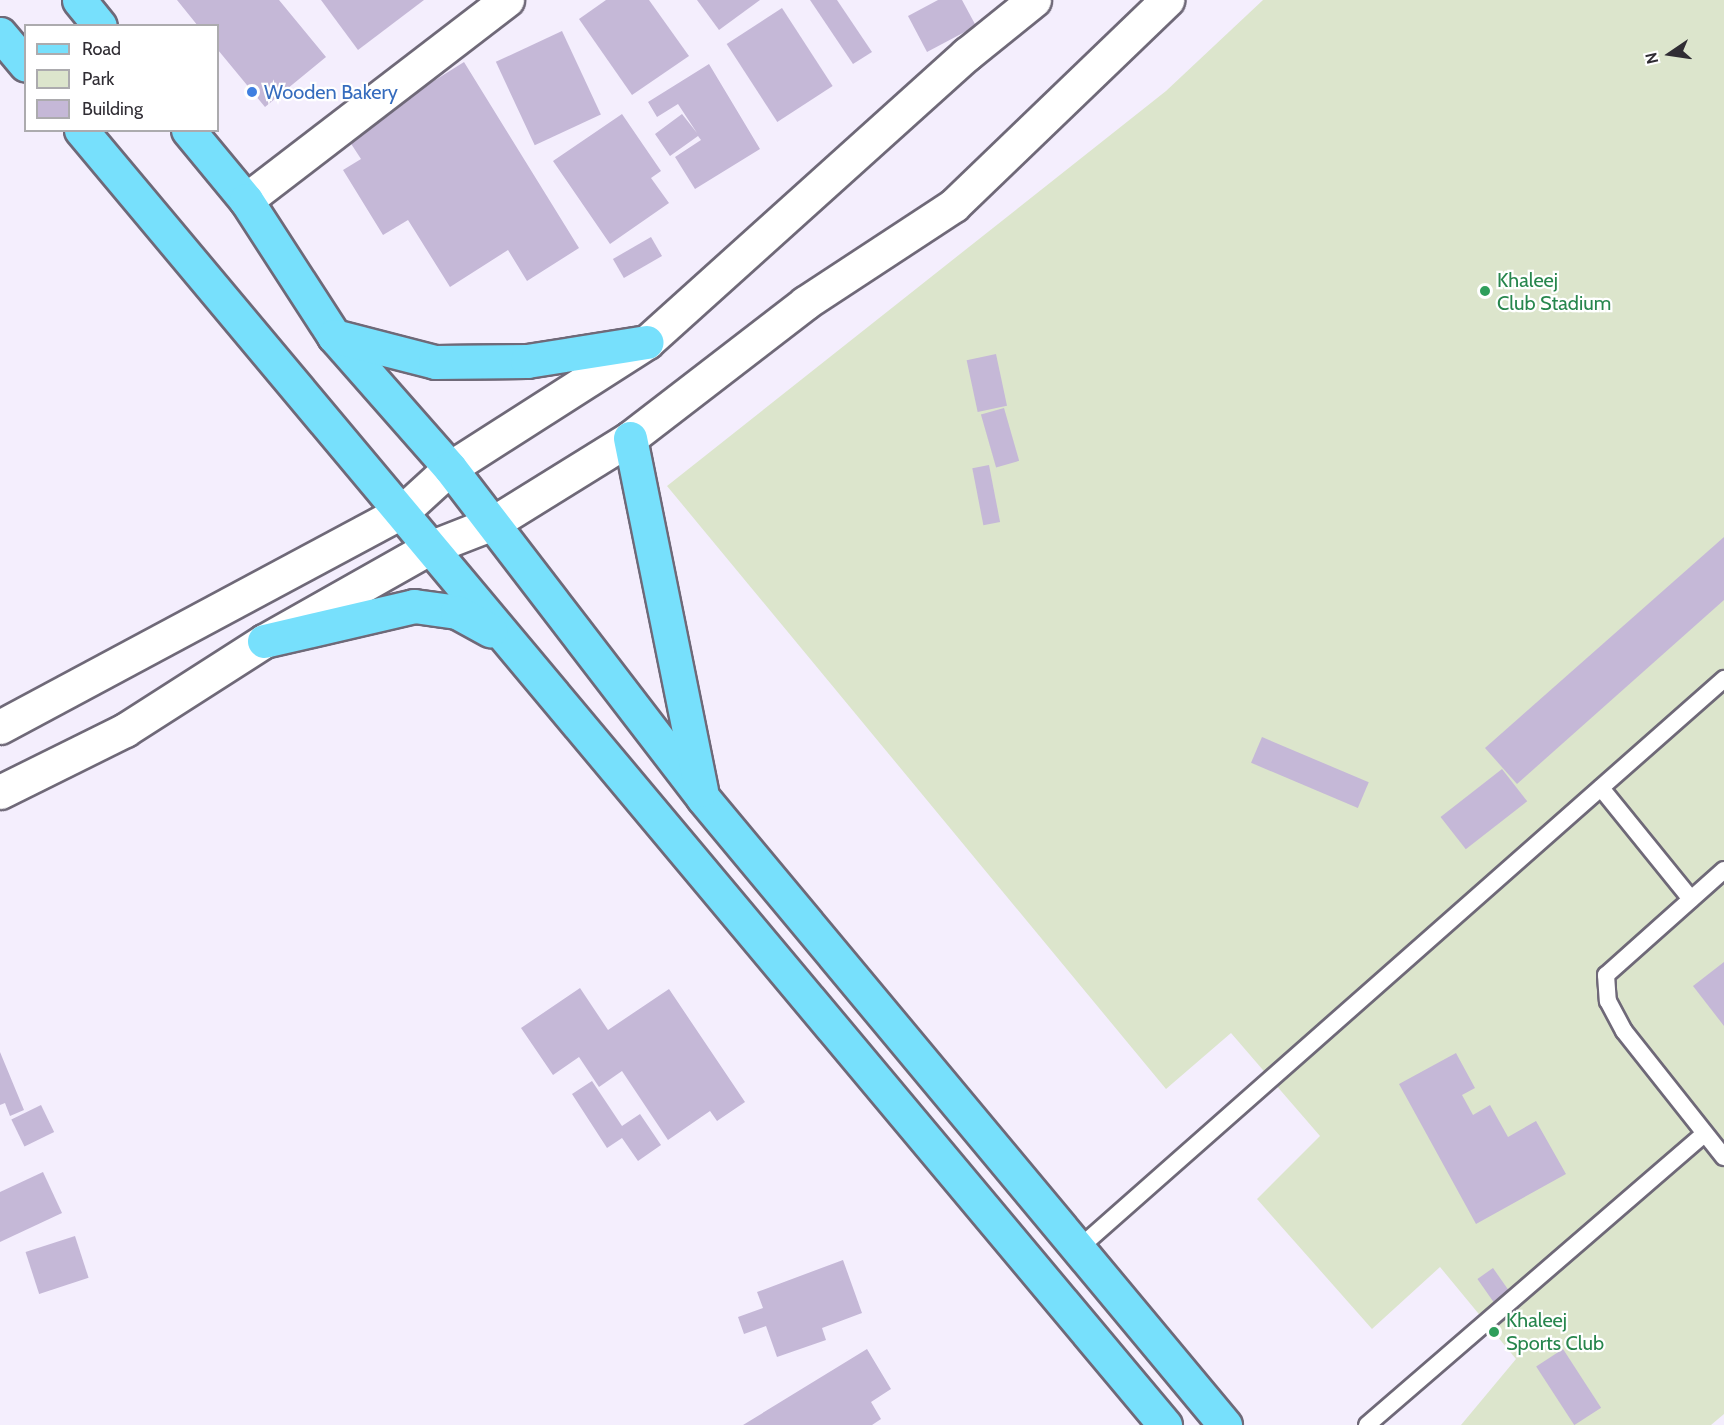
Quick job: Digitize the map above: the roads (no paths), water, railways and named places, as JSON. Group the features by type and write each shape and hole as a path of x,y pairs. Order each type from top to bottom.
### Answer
{"main road":[{"path":"79,0 98,24"},
{"path":"0,34 24,62"},
{"path":"83,132 403,511 429,548 503,637 1165,1425"},
{"path":"190,132 246,200 334,336 450,468 703,798 1225,1425"},
{"path":"334,336 435,362 527,361 647,342"},
{"path":"630,438 703,798"},
{"path":"264,641 414,606 457,612 503,637"}],"street":[{"path":"0,727 403,511 450,468 647,342 967,54 1034,0"},
{"path":"0,792 125,730 264,641 429,548 493,523 630,438 805,303 954,206 1167,0"},
{"path":"246,200 490,5"}],"lane":[{"path":"1078,1249 1724,679"},
{"path":"1601,788 1692,899"},
{"path":"1724,870 1606,975 1608,1001 1624,1031 1724,1157"},
{"path":"1367,1425 1704,1134"}],"place":[{"name":"Wooden Bakery","path":"252,92"},
{"name":"Khaleej Club Stadium","path":"1485,291"},
{"name":"Khaleej Sports Club","path":"1494,1332"}]}
